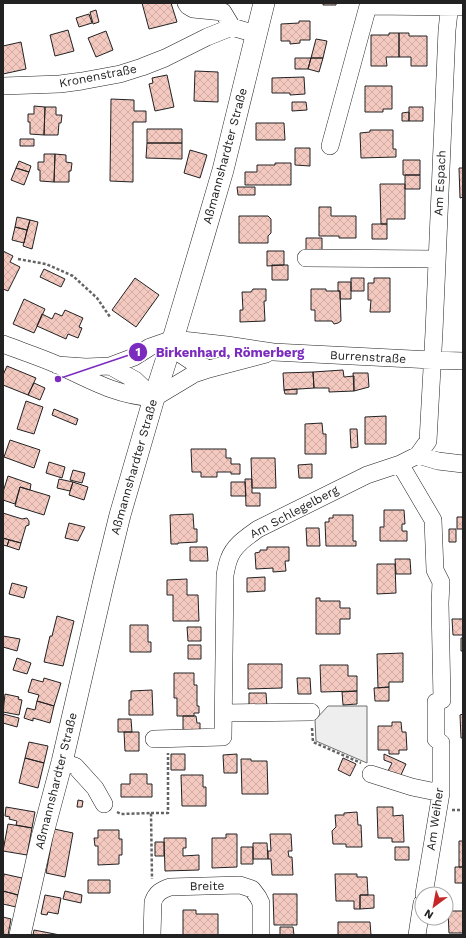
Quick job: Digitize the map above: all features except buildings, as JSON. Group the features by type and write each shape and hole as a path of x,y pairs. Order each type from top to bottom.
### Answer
{"main road":[{"name":"Aßmannshardter Straße","path":"20,935 40,844 62,762 120,515 223,170 264,3"}],"street":[{"path":"186,3 194,9 223,12 232,28 256,34"},
{"path":"330,146 372,5"},
{"name":"Am Espach","path":"372,5 454,5 447,30 432,360"},
{"name":"Kronenstraße","path":"3,89 60,84 120,74 165,58 207,37 232,28"},
{"path":"306,258 437,258"},
{"path":"57,365 86,367 110,366 134,357 150,347 173,339 179,353 209,369"},
{"name":"Burrenstraße","path":"173,339 273,352 463,361"},
{"path":"3,344 57,365 111,390 154,398"},
{"name":"Burrenstraße","path":"154,398 194,374 273,352"},
{"path":"432,360 428,441 418,455 438,461 463,464"},
{"path":"110,366 134,380 154,398"},
{"name":"Am Schlegelberg","path":"161,739 223,737 225,575 229,559 234,549 242,540 258,529 367,475 400,464 418,455"},
{"name":"Am Weiher","path":"400,464 433,520 435,570 441,582 442,700 436,702 436,739 441,743 441,793 425,886"},
{"path":"223,714 311,712"},
{"path":"62,762 75,766 95,788 104,804"},
{"path":"371,774 412,787 441,793"},
{"name":"Breite","path":"159,891 170,887 240,885 252,889 258,897 260,904 261,935"},
{"path":"152,935 153,902 159,891"}],"path":[{"path":"18,259 46,264 73,276 97,298 110,318"},
{"path":"311,712 313,742 368,766 371,774"},
{"path":"104,804 121,814 168,812 161,739"},
{"path":"151,813 152,882 159,891"}],"shaded area":[{"path":"328,706 367,706 367,763 316,741 315,720"}],"place":[{"name":"Birkenhard, Römerberg","path":"58,379"}]}
